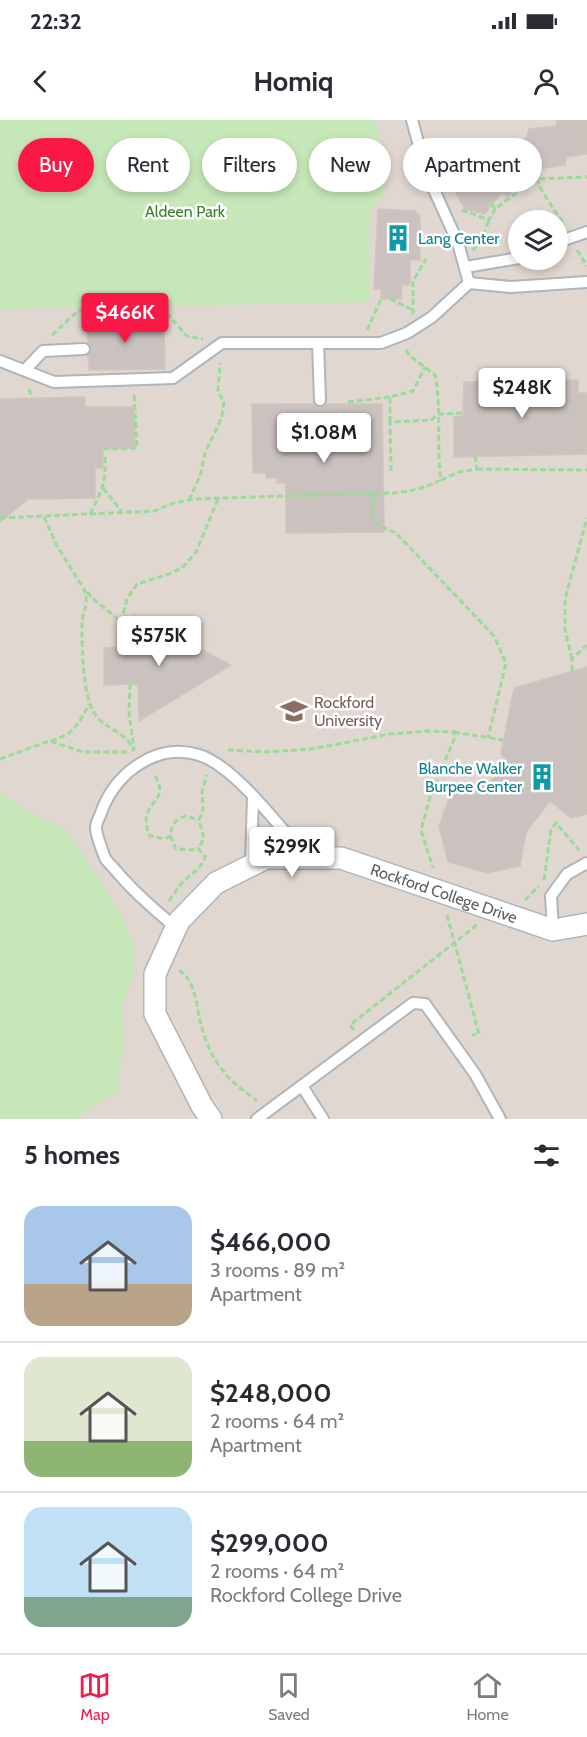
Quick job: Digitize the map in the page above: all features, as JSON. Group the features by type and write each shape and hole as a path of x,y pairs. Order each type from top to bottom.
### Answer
{"street":[{"name":"Rockford College Drive","path":"211,1119 202,1106 155,1014 155,974 179,921 216,883 266,858 341,858 553,930 587,924"}],"lane":[{"path":"412,120 426,174 462,256 469,283"},
{"path":"570,237 587,232"},
{"path":"466,267 508,260"},
{"path":"0,361 54,382 173,378 222,344 381,342 399,336 432,317 469,283 511,287 587,282"},
{"path":"318,343 320,400"},
{"path":"25,370 43,351 84,349"},
{"path":"176,928 132,890 106,859 96,826 107,797 128,770 157,755 182,752 200,755 221,767 253,797 307,858"},
{"path":"251,865 253,797"},
{"path":"553,930 551,896 567,874 587,863"},
{"path":"257,1119 413,1004 425,1004 475,1074 500,1119"},
{"path":"302,1086 323,1119"}],"path":[{"path":"542,179 587,177"},
{"path":"542,191 587,266"},
{"path":"462,256 470,253 478,245 495,209 518,192"},
{"path":"492,204 495,209"},
{"path":"462,210 489,220"},
{"path":"417,327 411,309 413,281 426,259"},
{"path":"390,298 411,309"},
{"path":"45,338 53,334 78,311 114,307 163,309 187,336 222,344 218,391 224,402 222,417 189,500"},
{"path":"399,336 409,355 435,375 440,396 438,456 441,480"},
{"path":"348,402 390,397 413,391 425,367"},
{"path":"103,449 137,448 134,379"},
{"path":"390,397 391,471"},
{"path":"390,422 431,420 439,414 463,413"},
{"path":"475,456 477,469"},
{"path":"90,514 106,478 105,457 103,458"},
{"path":"0,518 154,511 173,503 189,500 397,494 422,489 459,472 477,469 587,470"},
{"path":"103,488 122,512"},
{"path":"374,493 372,515 376,524 396,533 494,636 506,663 488,738"},
{"path":"122,622 127,599 137,584 172,573 184,566 196,552 218,499"},
{"path":"44,516 57,546 88,598 82,623 86,685 93,712 104,725 125,737 134,751"},
{"path":"573,671 565,630 565,599 587,518"},
{"path":"85,591 122,622 128,634 130,647"},
{"path":"572,660 587,645"},
{"path":"130,684 129,713 134,751"},
{"path":"0,759 63,738 78,726 90,703"},
{"path":"221,748 267,752 312,749 390,734 426,731 454,732 503,740"},
{"path":"454,732 455,737 430,797 421,830 426,850 439,880 453,942 476,1017 479,1034 472,1035"},
{"path":"49,741 83,752 124,753 139,750"},
{"path":"228,750 234,758"},
{"path":"128,757 134,751"},
{"path":"200,820 185,816 176,820 170,836 176,849 198,848 204,839 200,820 203,810 201,791 203,782 209,774"},
{"path":"155,776 160,783 160,790 145,817 147,829 150,836 156,839 165,839 170,836"},
{"path":"544,880 551,830 556,823 581,849 574,854"},
{"path":"159,914 181,884 203,863 204,857 198,848"},
{"path":"355,1032 350,1025 453,942 496,911 506,904 518,905 530,897 552,872"},
{"path":"159,966 181,970 186,975 194,993 206,1041 216,1062 234,1083 246,1091 267,1112"}],"shaded area":[{"name":"Rockford University","path":"370,120 587,120 587,1119 0,1119 0,302 370,302 370,192 391,192 391,138 370,138"}],"green space":[{"name":"Aldeen Park","path":"0,120 376,120 378,138 309,138 309,192 384,192 370,212 370,302 0,309"},
{"path":"0,793 28,812 67,830 123,918 135,950 132,978 121,1009 124,1037 117,1091 80,1114 77,1119 0,1119"}],"building":[{"path":"587,120 587,154 567,157 565,165 542,168 542,138 526,138 529,129 556,126 557,121"},
{"path":"456,192 511,192 508,196 501,193 485,214 465,209"},
{"name":"Lang Center","path":"378,209 415,211 420,216 420,260 410,260 410,285 401,285 402,299 381,299 381,289 374,289"},
{"path":"93,316 150,317 151,330 164,330 165,369 89,370 88,355 91,349 88,343 88,332 93,332"},
{"path":"578,380 578,393 587,393 587,454 454,457 454,417 463,416 464,382"},
{"path":"85,397 85,407 134,407 135,448 103,449 103,468 95,468 95,498 28,499 0,522 0,399"},
{"path":"252,404 314,404 320,407 326,404 382,404 384,532 286,533 286,483 277,483 277,478 266,478 266,473 253,473"},
{"path":"135,615 231,665 139,721 138,684 104,685 104,648 136,647"},
{"name":"Blanche Walker Burpee Center","path":"587,667 587,814 571,818 550,801 526,832 520,866 487,873 448,862 439,826 450,795 482,787 510,766 501,753 514,688"}],"place":[{"name":"Lang Center","path":"398,238"},
{"name":"Rockford University","path":"294,711"},
{"name":"Blanche Walker Burpee Center","path":"542,777"}]}
